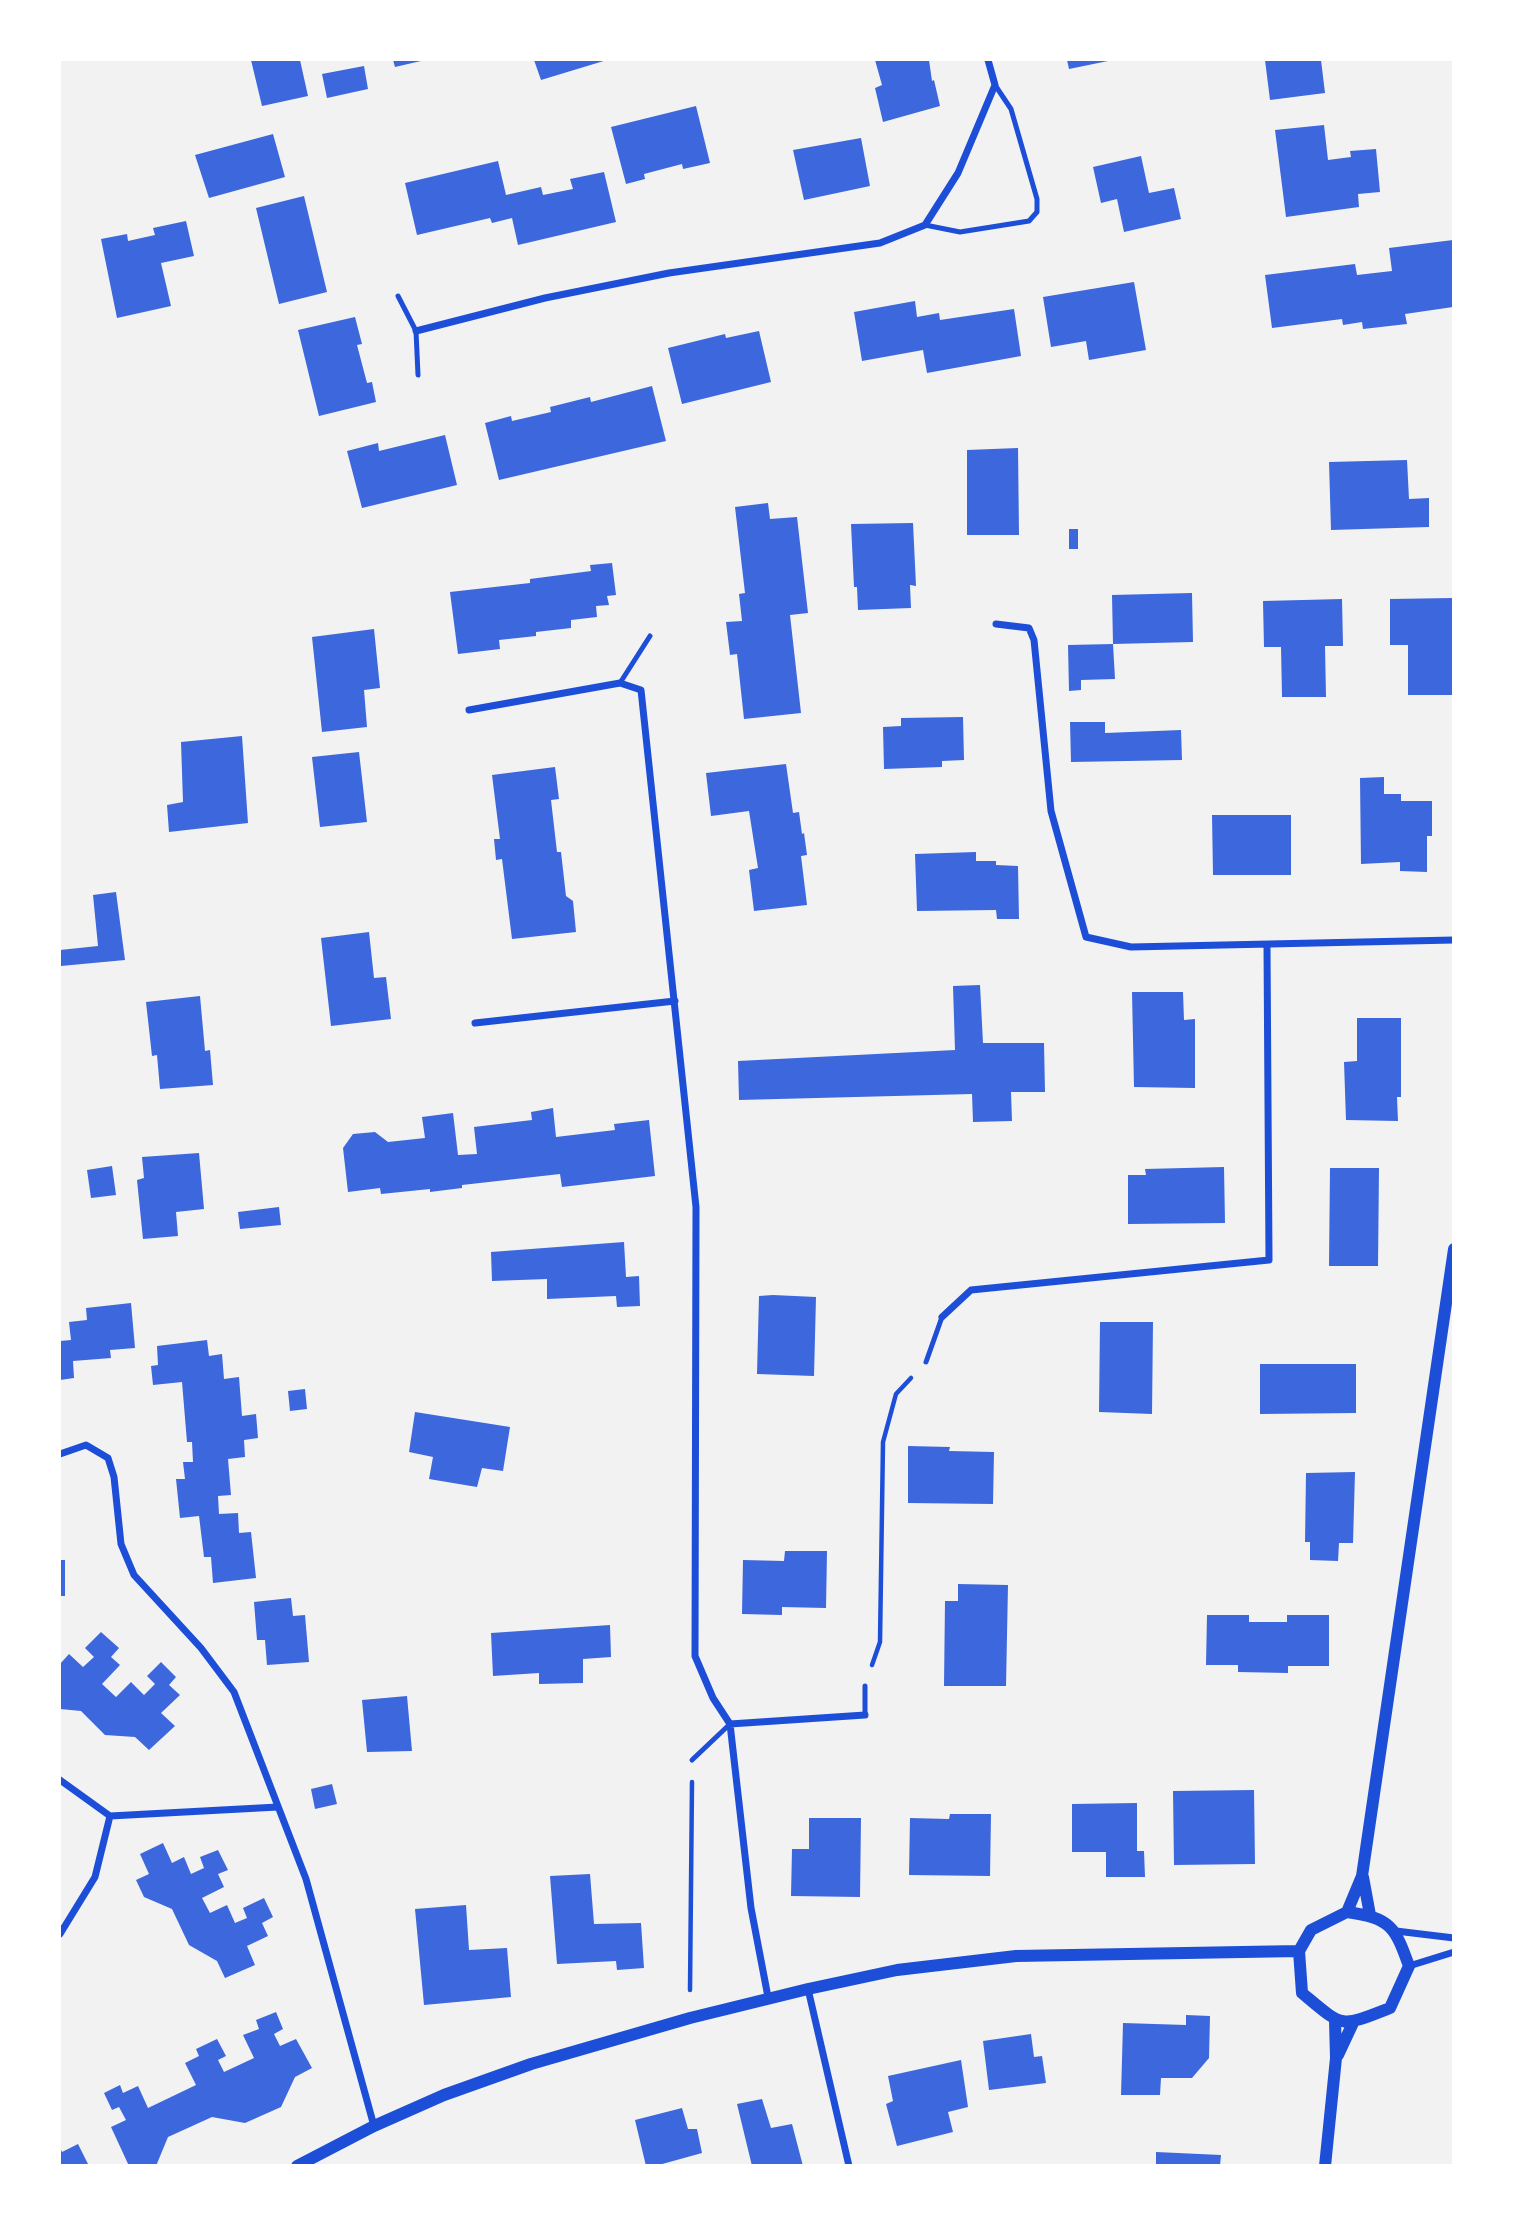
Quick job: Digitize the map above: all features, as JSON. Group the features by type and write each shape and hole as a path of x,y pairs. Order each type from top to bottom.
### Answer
{"street":[{"path":"416,331 545,298 669,273 880,243 925,225 958,173 995,85 988,60"},
{"path":"996,624 1029,628 1034,640 1051,811 1086,937 1131,947 1454,940"},
{"path":"468,710 620,682 641,690 696,1207 695,1656 713,1698 730,1724 751,1908 768,1997"},
{"path":"942,1317 971,1290 1269,1260 1267,945"},
{"path":"475,1023 675,1001"},
{"path":"1347,1912 1362,1876 1454,1249"},
{"path":"60,1454 86,1445 108,1458 114,1477 121,1544 134,1576 201,1648 234,1692 306,1879 374,2126"},
{"path":"730,1724 865,1715"},
{"path":"60,1780 110,1816 278,1807"},
{"path":"60,1934 95,1877 110,1816"},
{"path":"1362,1876 1370,1915"},
{"path":"1396,1931 1409,1966 1390,2008 1353,2023 1335,2020 1303,1993 1299,1951 1311,1930 1347,1912 1370,1915 1396,1931 1454,1938"},
{"path":"297,2165 374,2126 444,2095 531,2064 768,1997 897,1970 1016,1956 1299,1951"},
{"path":"1409,1966 1454,1952"},
{"path":"808,1989 849,2165"},
{"path":"1325,2165 1336,2058 1335,2020"},
{"path":"1336,2058 1353,2023"}],"lane":[{"path":"925,225 960,232 1029,221 1037,212 1037,199 1012,109 995,85"},
{"path":"398,296 416,331 418,375"},
{"path":"620,682 650,636"},
{"path":"926,1362 942,1317"},
{"path":"865,1686 865,1715"},
{"path":"692,1760 730,1724"}],"path":[{"path":"865,1686 880,1642 883,1442 896,1394 926,1362"},
{"path":"690,2018 692,1760"}],"building":[{"path":"251,60 300,60 308,96 262,106"},
{"path":"393,60 421,60 421,61 395,67"},
{"path":"534,60 607,60 541,80"},
{"path":"875,60 929,60 940,106 883,122 875,88 882,85"},
{"path":"1067,60 1108,60 1108,61 1069,69"},
{"path":"1265,60 1321,60 1325,93 1270,100"},
{"path":"364,66 368,89 327,98 322,74"},
{"path":"696,106 710,163 683,169 682,164 644,174 645,179 626,184 611,127"},
{"path":"1324,125 1328,160 1351,157 1350,151 1376,149 1380,192 1358,194 1359,207 1286,217 1275,130"},
{"path":"273,134 285,177 209,198 195,155"},
{"path":"861,138 870,186 804,200 793,150"},
{"path":"1141,156 1149,193 1174,188 1181,219 1124,232 1117,199 1101,203 1093,167"},
{"path":"498,161 506,195 541,187 543,195 573,189 570,179 604,172 616,222 518,245 512,218 492,223 490,218 417,235 405,183"},
{"path":"304,196 327,292 279,304 256,208"},
{"path":"186,221 194,256 161,263 171,306 117,318 101,239 127,234 128,241 155,235 153,228"},
{"path":"1453,240 1453,307 1405,314 1407,324 1363,329 1362,322 1343,325 1342,319 1272,328 1265,275 1355,264 1357,275 1392,271 1389,248"},
{"path":"1134,282 1146,350 1089,360 1086,341 1051,347 1043,297"},
{"path":"915,301 917,317 939,313 940,320 1014,309 1021,356 927,373 923,350 862,361 854,312"},
{"path":"355,317 362,344 357,345 367,383 372,382 376,402 319,416 298,330"},
{"path":"759,331 771,382 682,404 668,348 725,334 726,338"},
{"path":"652,386 666,441 499,480 485,423 511,416 512,421 551,412 550,407 590,397 591,402"},
{"path":"445,435 457,485 362,508 347,451 378,443 379,451"},
{"path":"1018,448 1019,535 967,535 967,450"},
{"path":"1407,460 1409,499 1429,498 1429,527 1331,530 1329,462"},
{"path":"768,503 770,519 797,517 808,613 790,615 801,713 744,719 737,654 730,655 726,622 742,621 739,594 745,593 735,507"},
{"path":"913,523 916,586 910,585 911,608 858,610 857,587 854,587 851,524"},
{"path":"1069,529 1078,529 1078,549 1069,549"},
{"path":"612,563 616,595 607,596 609,605 596,606 597,617 571,620 571,628 536,632 536,636 499,640 500,649 458,654 450,592 530,583 530,579 591,571 590,565"},
{"path":"1192,593 1193,642 1113,644 1112,595"},
{"path":"1453,598 1452,695 1408,695 1408,645 1390,645 1390,599"},
{"path":"1342,599 1343,646 1325,646 1326,697 1282,697 1281,647 1264,647 1263,601"},
{"path":"374,629 380,688 364,690 367,727 322,732 312,637"},
{"path":"1113,644 1115,679 1081,680 1081,690 1069,691 1068,645"},
{"path":"963,717 964,760 942,761 942,767 884,769 883,727 901,726 901,718"},
{"path":"1070,722 1105,722 1105,733 1181,730 1182,760 1071,762"},
{"path":"242,736 248,823 169,832 167,805 183,802 181,742"},
{"path":"359,752 367,822 320,827 312,757"},
{"path":"786,764 793,813 799,812 802,834 804,833 807,855 801,856 807,905 754,911 749,870 758,868 749,811 711,816 706,773"},
{"path":"555,767 559,799 551,800 557,852 561,852 566,896 573,901 576,932 512,939 502,859 496,860 494,839 500,839 492,775"},
{"path":"1384,777 1384,794 1401,794 1401,801 1432,801 1432,836 1427,836 1427,872 1400,871 1400,862 1361,864 1360,778"},
{"path":"1212,815 1291,815 1291,875 1213,875"},
{"path":"976,852 976,861 996,861 996,865 1018,866 1019,919 997,919 996,910 917,911 915,854"},
{"path":"116,892 125,960 61,966 60,950 98,946 93,895"},
{"path":"369,932 374,978 386,977 391,1019 331,1026 321,938"},
{"path":"980,985 983,1043 1044,1043 1045,1092 1011,1092 1012,1121 973,1122 972,1094 739,1100 738,1061 955,1050 953,986"},
{"path":"1132,992 1183,992 1184,1020 1195,1019 1195,1088 1134,1087"},
{"path":"200,996 205,1051 210,1050 213,1085 160,1089 157,1055 152,1056 146,1002"},
{"path":"1357,1018 1401,1018 1401,1097 1397,1097 1398,1121 1346,1120 1344,1062 1357,1061"},
{"path":"553,1108 556,1137 615,1130 614,1124 649,1120 655,1176 562,1187 560,1174 462,1185 462,1188 430,1192 430,1189 381,1194 380,1188 348,1192 343,1148 353,1134 375,1132 388,1142 425,1138 422,1117 453,1113 458,1155 477,1154 474,1127 532,1120 531,1112"},
{"path":"199,1153 204,1209 176,1212 178,1236 143,1239 137,1180 144,1178 142,1157"},
{"path":"112,1166 116,1195 91,1198 87,1170"},
{"path":"1224,1167 1225,1223 1128,1224 1128,1175 1146,1175 1145,1169"},
{"path":"1330,1168 1379,1168 1378,1266 1329,1266"},
{"path":"279,1207 281,1225 240,1229 238,1212"},
{"path":"624,1242 626,1277 639,1276 640,1306 617,1307 616,1296 547,1299 547,1279 492,1281 491,1252"},
{"path":"759,1296 816,1297 814,1376 757,1374"},
{"path":"131,1303 135,1348 110,1350 111,1358 73,1361 74,1378 60,1380 60,1341 71,1340 69,1322 87,1320 86,1308"},
{"path":"1100,1322 1153,1322 1152,1414 1099,1412"},
{"path":"207,1340 209,1356 222,1354 224,1379 239,1377 242,1416 256,1414 258,1438 244,1440 245,1457 228,1459 231,1495 218,1496 219,1514 238,1513 239,1533 251,1532 256,1578 213,1583 211,1557 204,1557 199,1516 180,1518 176,1479 185,1479 183,1462 193,1462 192,1442 187,1442 182,1382 153,1385 151,1366 158,1365 157,1346"},
{"path":"1260,1364 1356,1364 1356,1413 1260,1414"},
{"path":"305,1389 307,1409 290,1411 288,1391"},
{"path":"415,1412 510,1427 503,1471 482,1468 477,1487 429,1479 433,1457 409,1452"},
{"path":"908,1446 950,1447 949,1451 994,1452 993,1504 908,1503"},
{"path":"1355,1472 1353,1543 1339,1543 1338,1561 1310,1560 1310,1542 1305,1542 1306,1473"},
{"path":"785,1551 827,1551 826,1608 782,1607 782,1615 742,1614 743,1560 784,1561"},
{"path":"60,1560 65,1560 65,1596 60,1596"},
{"path":"958,1584 1008,1585 1006,1686 944,1686 945,1601 958,1601"},
{"path":"291,1598 293,1616 305,1615 309,1662 267,1665 265,1640 257,1640 254,1602"},
{"path":"1207,1615 1249,1615 1249,1622 1287,1622 1287,1615 1329,1615 1329,1666 1288,1666 1288,1673 1238,1672 1238,1665 1206,1665"},
{"path":"610,1625 611,1657 583,1659 583,1683 539,1684 539,1673 493,1676 491,1633"},
{"path":"101,1632 119,1648 111,1657 120,1665 102,1684 116,1697 131,1682 144,1695 155,1684 147,1676 161,1662 176,1677 169,1685 180,1695 161,1713 175,1726 149,1750 135,1737 105,1735 81,1711 60,1709 60,1664 69,1654 83,1667 94,1657 85,1648"},
{"path":"407,1696 412,1751 367,1752 362,1700"},
{"path":"332,1784 337,1804 315,1809 311,1789"},
{"path":"1254,1790 1255,1864 1174,1865 1173,1791"},
{"path":"1137,1803 1137,1851 1144,1851 1145,1877 1106,1877 1106,1852 1072,1852 1072,1804"},
{"path":"950,1814 991,1814 990,1876 909,1875 910,1818 949,1819"},
{"path":"809,1818 861,1818 860,1897 791,1896 792,1849 809,1849"},
{"path":"163,1843 172,1863 184,1857 191,1874 204,1868 200,1857 218,1850 228,1870 218,1874 224,1887 202,1898 210,1913 227,1905 235,1923 247,1918 243,1908 264,1898 273,1917 262,1923 268,1936 247,1946 255,1965 225,1978 217,1961 189,1945 172,1909 144,1897 136,1880 149,1874 140,1854"},
{"path":"590,1874 594,1924 641,1923 644,1968 617,1970 616,1961 557,1964 550,1876"},
{"path":"466,1905 469,1950 507,1948 511,1997 424,2005 415,1909"},
{"path":"276,2012 283,2029 274,2034 280,2046 296,2039 312,2068 295,2077 281,2107 245,2123 212,2117 168,2137 156,2166 129,2166 111,2127 126,2120 119,2107 112,2110 104,2093 120,2085 123,2093 138,2086 148,2108 196,2085 185,2063 199,2056 196,2049 217,2039 226,2056 218,2060 224,2072 254,2058 243,2035 259,2029 256,2020"},
{"path":"1186,2015 1210,2016 1209,2058 1192,2078 1161,2078 1160,2095 1121,2095 1123,2023 1186,2025"},
{"path":"1031,2034 1034,2057 1042,2056 1046,2083 989,2090 983,2041"},
{"path":"961,2060 968,2107 948,2112 953,2132 897,2146 886,2104 893,2101 888,2076"},
{"path":"762,2099 771,2128 792,2124 803,2166 752,2166 737,2104"},
{"path":"682,2108 688,2129 697,2129 702,2153 646,2166 635,2120"},
{"path":"78,2144 89,2166 60,2166 60,2147 62,2152"},
{"path":"1156,2152 1221,2155 1220,2166 1156,2166"}]}
